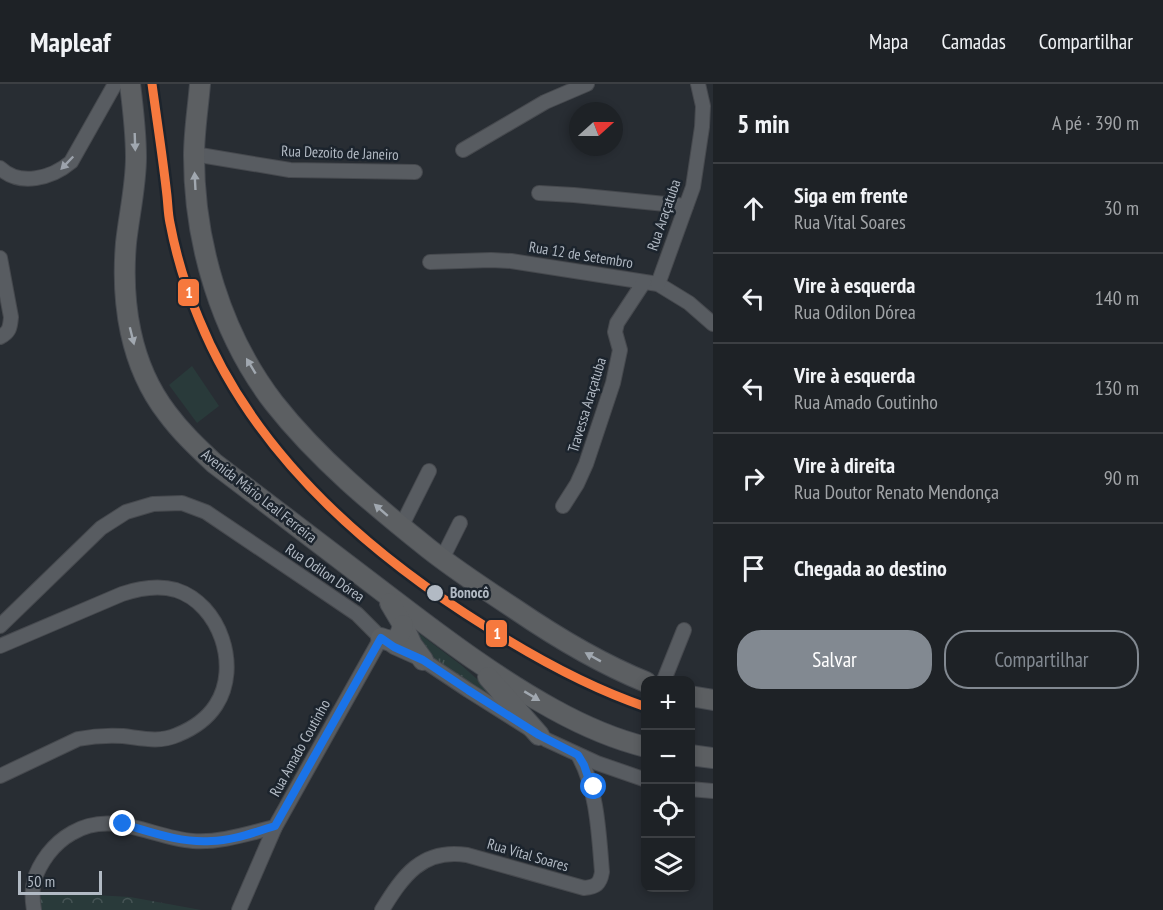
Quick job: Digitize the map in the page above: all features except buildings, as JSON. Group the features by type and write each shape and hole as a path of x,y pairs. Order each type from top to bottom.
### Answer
{"highway":[{"name":"Avenida Mário Leal Ferreira","path":"130,84 136,158 125,269 126,310 132,340 141,365 152,390 166,412 214,463 465,654 534,698 575,720 604,734 641,746"},
{"path":"200,84 194,154 201,235 215,287 226,316 248,362 274,402 329,463 401,527 442,559 575,647 641,680"},
{"path":"382,591 423,660"},
{"path":"381,638 397,639 403,625"},
{"path":"465,654 504,694 539,735"},
{"path":"695,697 713,700"},
{"path":"695,756 713,758"}],"street":[{"path":"0,168 17,178 27,179 62,169 71,162 115,84"},
{"path":"464,150 545,102 587,84"},
{"name":"Rua Araçatuba","path":"651,283 686,207 707,129 698,84"},
{"name":"Rua Dezoito de Janeiro","path":"194,154 291,170 415,172"},
{"path":"539,193 686,207"},
{"path":"0,258 11,317 6,334 0,337"},
{"name":"Rua 12 de Setembro","path":"430,262 511,261 651,283 689,303 713,324"},
{"name":"Travessa Araçatuba","path":"563,506 586,464 613,382 620,350 615,332 617,323 651,283"},
{"path":"401,527 429,471"},
{"name":"Rua Odilon Dórea","path":"0,626 100,528 126,512 153,504 182,503 206,512 357,614 381,638 394,647 423,660 539,735 578,755 641,779"},
{"path":"442,559 460,523"},
{"path":"0,646 122,594 142,589 161,588 183,593 212,616 224,646 226,680 216,706 197,725 177,735 154,740 89,736 0,776"},
{"path":"666,676 684,630"},
{"name":"Rua Amado Coutinho","path":"239,910 275,826 381,638"},
{"name":"Rua Vital Soares","path":"382,910 396,886 407,874 417,865 441,854 468,855 584,888 596,885 601,880 602,872 594,795 584,765 578,755"},
{"path":"594,795 597,780 612,769"},
{"path":"695,789 713,791"},
{"path":"34,910 32,896 34,880 41,864 64,838 92,824 123,824 172,838 203,842 275,826"}],"green space":[{"path":"192,366 219,406 197,423 169,385"},
{"path":"409,626 461,665 505,707 419,649"},
{"path":"41,892 130,897 201,910 39,910"}],"transit line":[{"name":"1","path":"152,84 169,220 178,259 190,295 222,368 250,413 282,456 318,496 358,533 443,599 545,662 584,682 641,705"}],"place":[{"name":"Bonocô","path":"435,593"}],"route":[{"path":"123,824 172,838 213,842 275,826 381,638 394,647 423,660 539,735 578,755 584,765 594,795 594,787"}]}
